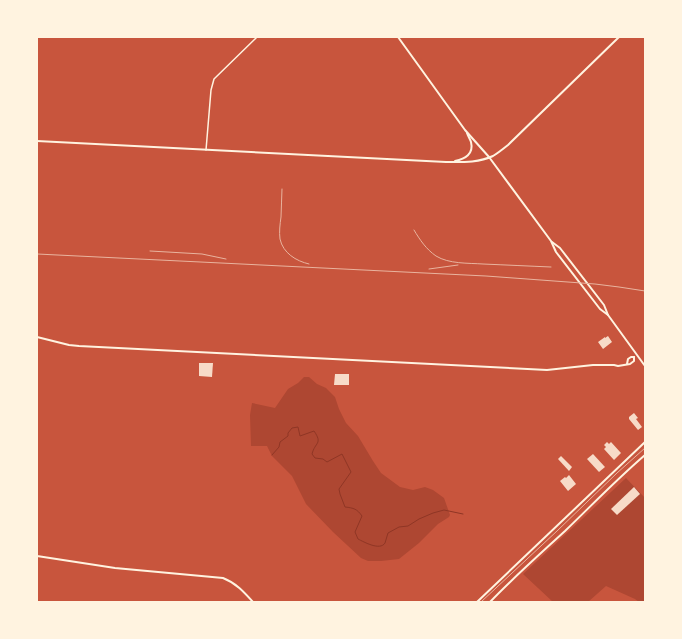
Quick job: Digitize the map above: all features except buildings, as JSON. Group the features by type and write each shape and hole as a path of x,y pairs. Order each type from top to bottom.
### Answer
{"street":[{"path":"206,150 210,90 213,81 257,37"},
{"path":"398,37 465,130 489,157 551,241 556,252 600,309 608,315"},
{"path":"37,141 468,162 494,155 508,145 619,37"},
{"path":"455,161 466,158 471,149 471,142 465,130"},
{"path":"551,241 560,248 604,306 608,315 635,356 645,366"},
{"path":"37,337 79,346 552,370 593,365 618,366 630,364 634,361 635,356"},
{"path":"626,364 628,359 635,356"},
{"path":"477,602 645,442"},
{"path":"490,602 616,480 645,455"},
{"path":"37,556 115,568 223,578 238,586 253,602"}],"shaded area":[{"path":"304,377 309,377 317,384 326,388 335,397 346,423 358,436 381,473 400,487 413,490 425,487 433,490 444,498 450,515 449,517 438,524 419,543 399,559 368,561 361,558 306,504 292,476 272,456 267,446 251,446 250,415 252,403 275,408 288,389"},
{"path":"626,478 645,498 645,602 639,602 606,586 588,602 553,602 523,574"}],"waterway":[{"path":"272,455 279,447 280,442 288,436 288,433 292,428 298,427 300,436 314,431 317,435 318,443 312,454 315,458 323,459 327,462 342,454 351,472 339,489 340,494 345,507 355,509 362,516 355,532 358,539 372,545 383,545 388,533 399,527 408,526 433,513 444,510 463,514"}],"tram line":[{"path":"481,602 645,448"}],"railway":[{"path":"282,189 280,239 284,248 291,256 299,261 309,264"},
{"path":"414,230 429,250 441,259 465,263 551,267"},
{"path":"150,251 202,254 226,259"},
{"path":"37,254 486,276 595,284 645,291"},
{"path":"429,269 458,265"}]}
